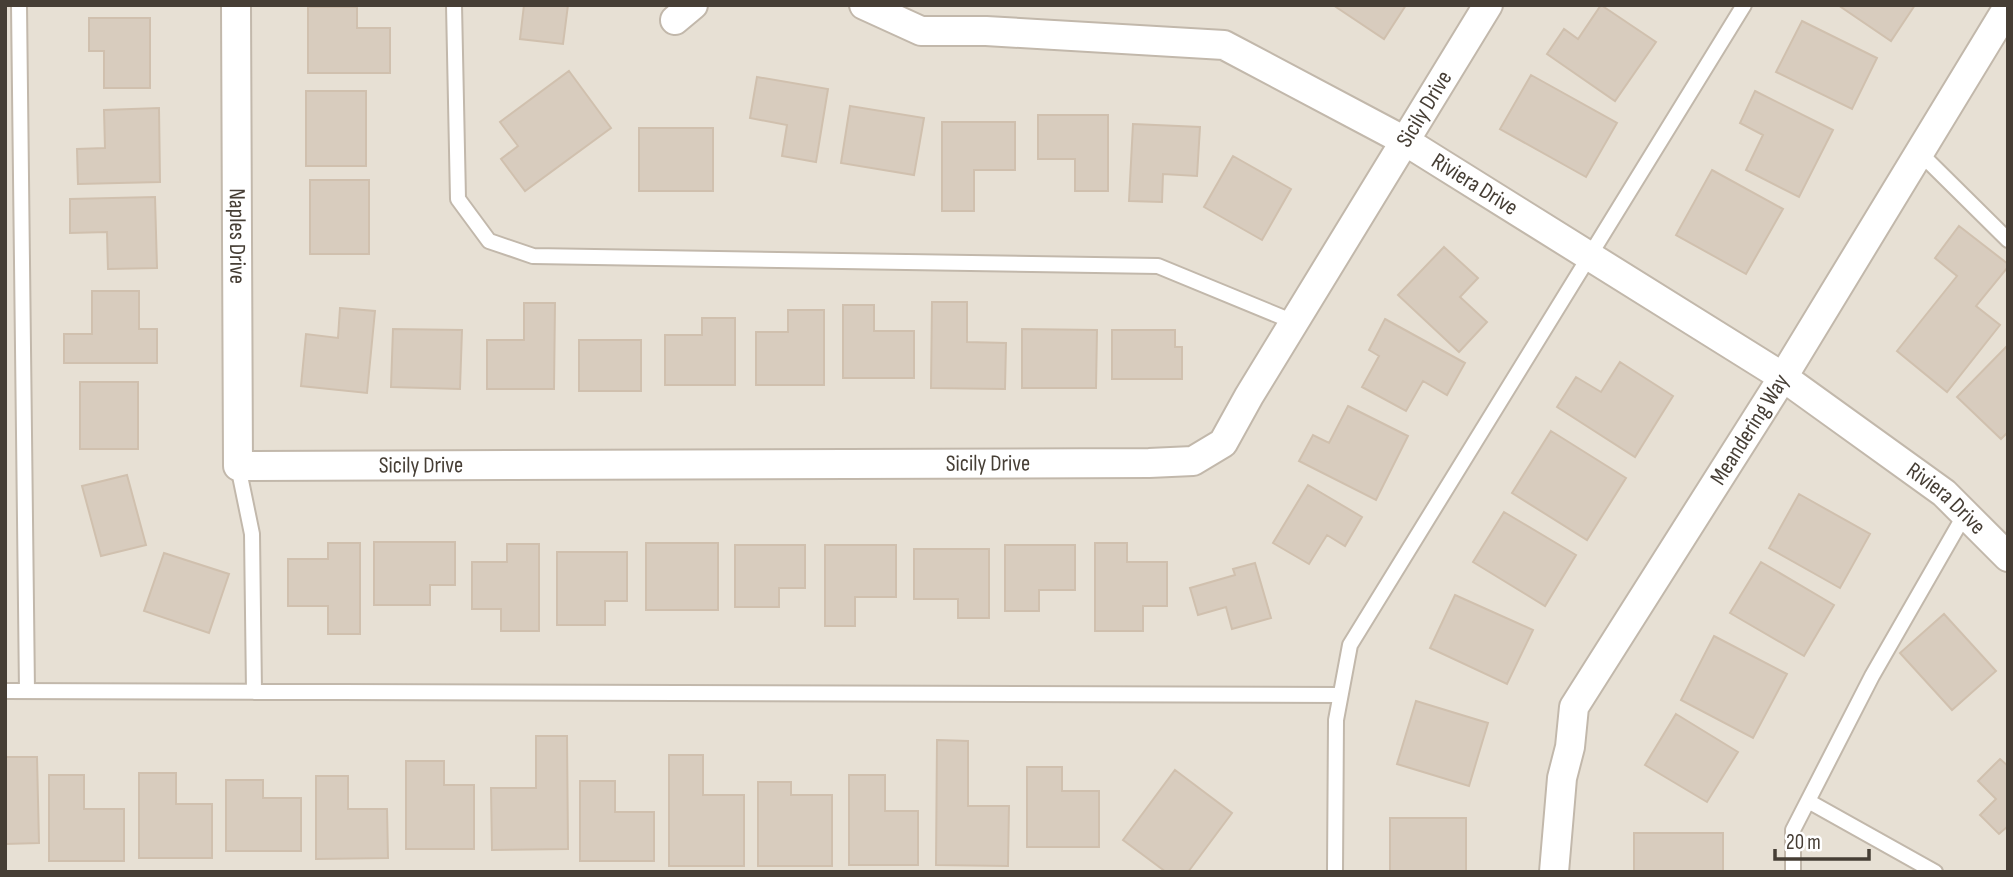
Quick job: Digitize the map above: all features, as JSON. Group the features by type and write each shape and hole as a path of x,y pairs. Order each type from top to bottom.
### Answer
{"street":[{"name":"Naples Drive","path":"236,5 237,466"},
{"name":"Riviera Drive","path":"864,5 921,31 986,31 1224,45 1405,141 1783,377 1944,493 2008,557"},
{"name":"Sicily Drive","path":"237,466 1121,464 1193,461 1223,443 1488,5"},
{"name":"Meandering Way","path":"1555,872 1562,778 1570,747 1574,706 1783,377 2008,7"}],"lane":[{"path":"19,5 27,691"},
{"path":"454,5 458,199 489,241 533,256 1158,266 1294,322"},
{"path":"1335,872 1336,720 1350,645 1744,5"},
{"path":"1919,152 2008,240"},
{"path":"237,466 252,534 254,692"},
{"path":"1793,872 1793,830 1872,676 1965,514"},
{"path":"5,691 1340,695"},
{"path":"1808,801 1935,872"}],"shaded area":[{"path":"5,5 2008,5 2008,872 5,872"}],"building":[{"path":"524,5 568,5 563,44 520,39"},
{"path":"1333,5 1406,5 1384,39"},
{"path":"1601,5 1656,42 1615,101 1547,54 1564,29 1578,39"},
{"path":"1838,5 1915,5 1891,41"},
{"path":"308,7 357,7 357,28 390,28 390,73 308,73"},
{"path":"89,18 150,18 150,88 104,88 104,51 89,51"},
{"path":"1802,21 1877,58 1852,109 1776,72"},
{"path":"569,71 611,128 525,191 501,159 518,146 500,122"},
{"path":"1531,75 1617,123 1586,177 1500,129"},
{"path":"757,77 828,89 816,162 782,156 787,125 750,118"},
{"path":"306,91 366,91 366,166 306,166"},
{"path":"1755,91 1833,130 1799,197 1746,170 1763,135 1740,123"},
{"path":"850,106 924,118 914,175 841,163"},
{"path":"159,108 160,182 78,184 77,149 105,148 104,110"},
{"path":"1038,115 1108,115 1108,191 1075,191 1075,159 1038,159"},
{"path":"942,122 1015,122 1015,170 974,170 974,211 942,211"},
{"path":"1133,124 1200,127 1197,176 1163,174 1162,202 1129,201"},
{"path":"639,128 713,128 713,191 639,191"},
{"path":"1233,156 1291,189 1262,240 1204,207"},
{"path":"1712,170 1783,209 1746,274 1676,235"},
{"path":"310,180 369,180 369,254 310,254"},
{"path":"155,197 157,268 108,269 107,232 70,233 70,199"},
{"path":"1959,226 2008,264 2008,267 1976,306 2000,325 1947,392 1897,351 1957,276 1935,258"},
{"path":"1444,247 1478,278 1460,297 1487,322 1459,352 1398,295"},
{"path":"92,291 139,291 139,329 157,329 157,363 64,363 64,334 92,334"},
{"path":"932,302 967,302 967,342 1006,343 1005,389 931,388"},
{"path":"524,303 555,303 554,389 487,389 487,340 524,340"},
{"path":"843,305 874,305 874,331 914,331 914,378 843,378"},
{"path":"340,308 375,311 367,393 301,386 306,334 338,338"},
{"path":"788,310 824,310 824,385 756,385 756,332 788,332"},
{"path":"702,318 735,318 735,385 665,385 665,335 702,335"},
{"path":"1385,319 1465,363 1447,395 1423,381 1406,411 1362,387 1379,356 1369,350"},
{"path":"393,329 462,330 460,389 391,387"},
{"path":"1022,329 1097,330 1096,388 1022,388"},
{"path":"1112,330 1175,330 1175,347 1182,347 1182,379 1112,379"},
{"path":"579,340 641,340 641,391 579,391"},
{"path":"2008,345 2008,432 2001,439 1957,397"},
{"path":"1620,362 1673,396 1635,457 1557,407 1576,377 1601,392"},
{"path":"80,382 138,382 138,449 80,449"},
{"path":"1348,406 1408,436 1376,500 1299,461 1313,435 1329,443"},
{"path":"1551,431 1626,478 1587,540 1512,493"},
{"path":"127,475 146,545 101,556 82,486"},
{"path":"1308,485 1362,517 1345,546 1327,535 1309,564 1273,543"},
{"path":"1799,494 1870,534 1840,588 1769,548"},
{"path":"1504,512 1576,555 1545,606 1473,562"},
{"path":"374,542 455,542 455,585 430,585 430,605 374,605"},
{"path":"328,543 360,543 360,634 328,634 328,606 288,606 288,559 328,559"},
{"path":"646,543 718,543 718,610 646,610"},
{"path":"1095,543 1127,543 1127,562 1167,562 1167,606 1143,606 1143,631 1095,631"},
{"path":"507,544 539,544 539,631 501,631 501,609 472,609 472,562 507,562"},
{"path":"735,545 805,545 805,588 779,588 779,607 735,607"},
{"path":"825,545 896,545 896,597 855,597 855,626 825,626"},
{"path":"1005,545 1075,545 1075,590 1039,590 1039,611 1005,611"},
{"path":"914,549 989,549 989,618 958,618 958,599 914,599"},
{"path":"557,552 627,552 627,601 605,601 605,625 557,625"},
{"path":"164,553 229,574 209,633 144,611"},
{"path":"1761,562 1834,605 1804,656 1730,613"},
{"path":"1255,563 1271,618 1232,629 1226,607 1198,615 1190,588 1235,575 1233,569"},
{"path":"1455,595 1533,630 1507,684 1430,648"},
{"path":"1944,614 1996,671 1952,710 1900,653"},
{"path":"1714,636 1787,674 1753,738 1681,700"},
{"path":"1416,701 1488,723 1469,786 1397,764"},
{"path":"1676,714 1738,752 1707,802 1645,765"},
{"path":"536,736 567,736 568,849 492,850 491,788 536,788"},
{"path":"937,740 968,741 968,806 1009,806 1008,866 936,865"},
{"path":"669,755 703,755 703,795 744,795 744,866 669,866"},
{"path":"5,757 37,757 39,843 5,844"},
{"path":"2000,759 2008,766 2008,826 1999,834 1980,815 1996,799 1978,781"},
{"path":"406,761 444,761 444,785 474,785 474,849 406,849"},
{"path":"1027,767 1062,767 1062,791 1099,791 1099,847 1027,847"},
{"path":"1175,770 1232,813 1188,872 1166,872 1123,840"},
{"path":"139,773 176,773 176,804 212,804 212,858 139,858"},
{"path":"49,775 84,775 84,809 124,809 124,861 49,861"},
{"path":"849,775 885,775 885,811 918,811 918,865 849,865"},
{"path":"316,776 348,776 348,809 387,809 388,858 316,859"},
{"path":"226,780 263,780 263,798 301,798 301,851 226,851"},
{"path":"580,781 615,781 615,812 654,812 654,861 580,861"},
{"path":"758,782 791,782 791,795 832,795 832,866 758,866"},
{"path":"1390,818 1466,818 1466,872 1390,872"},
{"path":"1634,833 1723,833 1723,872 1634,872"}]}
